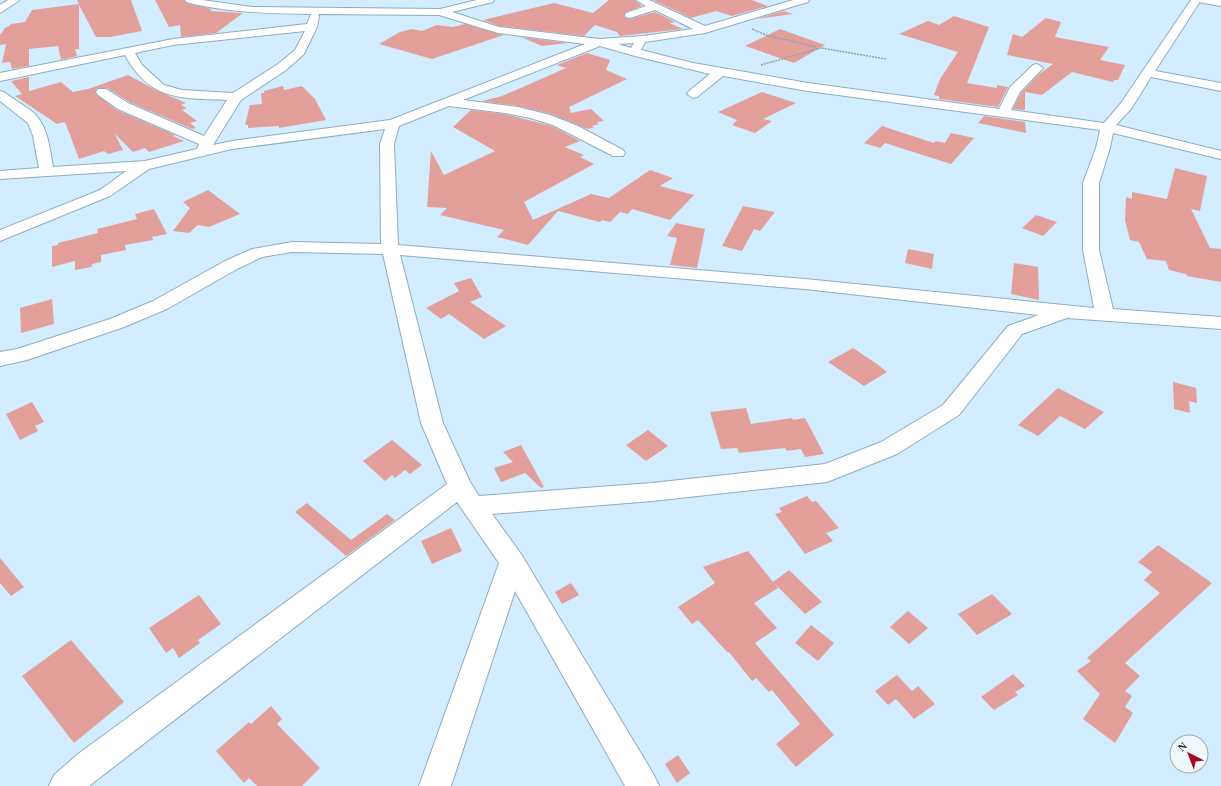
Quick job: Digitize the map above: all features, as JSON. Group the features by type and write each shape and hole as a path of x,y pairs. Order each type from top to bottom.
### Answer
{"street":[{"path":"0,10 15,0"},
{"path":"190,0 213,6 240,10 440,12 489,0"},
{"path":"641,0 705,30"},
{"path":"0,175 47,173 145,164 206,146 393,124 599,42 643,39 705,30 804,0"},
{"path":"1104,313 1091,250 1091,183 1103,148 1107,126 1126,106 1196,0"},
{"path":"1202,0 1221,2"},
{"path":"630,15 655,7"},
{"path":"206,146 236,97 282,67 300,52 312,27 314,11"},
{"path":"440,12 504,31 599,42 639,54 724,72 808,87 1107,126 1126,133 1221,155"},
{"path":"0,77 201,38 312,27"},
{"path":"639,54 635,50 643,39"},
{"path":"128,51 137,67 160,88 181,94 236,97"},
{"path":"1004,112 1014,90 1036,68"},
{"path":"693,94 724,72"},
{"path":"1148,73 1221,87"},
{"path":"102,92 123,106 206,146"},
{"path":"0,95 30,117 36,126 40,137 47,173"},
{"path":"448,103 518,111 543,117 564,125 618,154"},
{"path":"393,124 387,144 390,249 432,423 466,496 512,562 643,786"},
{"path":"0,236 105,193 145,164"},
{"path":"0,359 27,353 117,323 160,305 231,265 258,253 292,247 390,249 805,284 1066,312 1104,313 1221,323"},
{"path":"65,786 89,765 466,496 652,492 827,473 889,448 951,410 1015,330 1066,312"},
{"path":"435,786 512,562"}],"path":[{"path":"744,19 745,26 758,32 821,48 886,60"},
{"path":"724,72 746,69 821,48"}],"building":[{"path":"77,0 131,0 142,31 110,37 96,37 79,5 79,49 75,49 77,56 61,60 58,46 29,49 29,66 12,69 10,62 2,63 6,44 0,45 0,35 5,28 11,24 25,22 32,10 79,4"},
{"path":"155,0 184,0 186,3 212,9 210,11 243,13 216,33 181,37 180,25 169,27"},
{"path":"609,0 635,0 642,6 626,12 624,16 626,18 630,19 655,12 675,22 669,23 683,29 620,36 617,32 595,25 584,36 499,26 483,20 554,3 593,13"},
{"path":"653,0 751,0 768,6 732,16 716,11 691,18"},
{"path":"784,11 793,14 756,19"},
{"path":"954,16 989,27 967,83 997,88 997,85 1008,87 998,107 939,99 939,96 934,95 940,79 958,52 899,34 928,21 939,25"},
{"path":"1046,18 1061,22 1055,37 1109,47 1100,60 1125,65 1118,80 1114,80 1113,82 1072,72 1042,95 1025,92 1025,110 1013,109 1021,93 1038,75 1053,64 1007,55 1013,34 1022,37"},
{"path":"465,24 504,35 432,59 379,44 400,32 412,29 422,31 437,25 453,27"},
{"path":"780,29 825,45 794,63 745,46"},
{"path":"521,37 568,43 542,46"},
{"path":"587,53 610,60 606,70 627,79 569,107 571,113 591,109 604,121 597,122 599,124 592,126 594,128 587,129 551,114 518,106 482,101 502,96 566,68 557,65"},
{"path":"128,75 156,90 186,103 181,105 187,108 182,110 197,121 190,123 196,128 192,129 129,102 107,88 98,88 95,93 117,110 175,135 173,136 184,141 149,152 145,148 133,152 114,133 123,150 108,154 104,151 79,159 65,122 57,124 15,96 22,94 11,81 29,77 29,91 61,82 73,92 88,89"},
{"path":"283,86 284,90 302,86 315,99 326,120 279,128 279,126 248,128 248,125 245,125 250,105 262,104 261,93 264,93 264,91"},
{"path":"762,92 796,103 763,119 772,121 755,133 732,125 737,120 718,112"},
{"path":"471,110 505,114 552,126 580,141 565,147 584,155 580,157 594,164 524,202 533,220 591,194 609,198 650,170 673,178 660,186 694,195 670,220 632,209 628,214 620,212 610,222 602,220 600,222 558,211 528,245 497,237 504,230 440,215 447,208 427,207 431,151 444,175 495,151 453,127"},
{"path":"984,116 1025,122 1026,133 978,123"},
{"path":"882,126 934,143 936,141 945,143 951,133 974,138 951,164 885,143 880,148 864,143"},
{"path":"1175,168 1207,176 1200,211 1191,209 1210,248 1221,249 1221,282 1187,276 1186,274 1169,270 1166,261 1147,259 1139,242 1130,240 1125,220 1126,197 1132,199 1132,192 1167,199"},
{"path":"208,190 240,214 209,227 198,225 189,233 173,231 190,208 183,202"},
{"path":"743,206 775,212 760,231 754,229 742,251 722,246"},
{"path":"154,209 167,234 152,237 153,240 125,245 126,250 101,255 101,262 92,264 92,267 75,270 75,261 52,267 52,246 58,245 58,243 98,233 97,229 137,219 135,214"},
{"path":"1036,215 1057,222 1043,236 1022,228"},
{"path":"676,223 705,229 697,268 670,265 677,238 667,236"},
{"path":"908,249 934,254 932,269 905,263"},
{"path":"1014,263 1038,267 1039,300 1011,294"},
{"path":"471,278 482,297 470,302 506,326 484,339 449,314 441,319 426,308 459,291 454,283"},
{"path":"52,299 54,324 21,333 20,308"},
{"path":"853,348 887,372 864,386 828,362"},
{"path":"1173,382 1196,388 1197,403 1189,401 1190,413 1174,409"},
{"path":"1058,388 1104,412 1085,429 1060,416 1038,436 1018,425"},
{"path":"32,402 44,422 35,426 38,431 20,440 6,414"},
{"path":"746,408 751,424 792,418 793,420 805,418 824,454 805,457 801,449 787,451 785,448 739,453 737,448 721,449 710,412"},
{"path":"648,430 668,446 646,461 626,445"},
{"path":"392,440 422,465 410,474 405,470 395,478 392,475 385,481 363,461"},
{"path":"521,445 544,487 541,488 525,473 501,482 494,468 513,462 503,452"},
{"path":"807,496 812,502 816,501 839,528 826,533 833,541 805,554 775,514 782,512 779,508"},
{"path":"307,503 351,540 387,514 395,520 346,556 295,512"},
{"path":"451,528 462,551 432,564 421,541"},
{"path":"1158,545 1212,583 1125,663 1140,676 1125,691 1132,696 1125,707 1133,713 1115,743 1083,719 1100,694 1077,671 1091,661 1087,658 1160,593 1144,580 1152,572 1138,562"},
{"path":"748,551 778,588 754,603 777,628 755,643 834,735 796,767 776,744 800,724 772,690 769,692 756,678 752,681 729,652 728,653 698,620 692,624 678,607 715,583 703,567"},
{"path":"0,558 24,587 11,596 0,583"},
{"path":"789,570 822,602 805,614 773,582"},
{"path":"571,583 579,595 562,604 555,592"},
{"path":"992,594 1012,614 977,635 958,614"},
{"path":"199,595 221,624 198,640 200,643 179,658 173,648 166,653 149,628"},
{"path":"908,611 928,628 909,644 890,627"},
{"path":"811,625 834,643 818,661 795,643"},
{"path":"71,640 124,702 74,743 22,676"},
{"path":"1013,674 1025,686 1015,692 1018,695 994,710 981,697"},
{"path":"897,675 912,691 918,686 935,704 914,719 896,699 888,705 875,691"},
{"path":"271,706 282,719 277,724 320,768 302,786 257,786 249,778 244,783 216,751 249,722 251,724"},
{"path":"678,755 690,773 677,783 665,764"}]}
